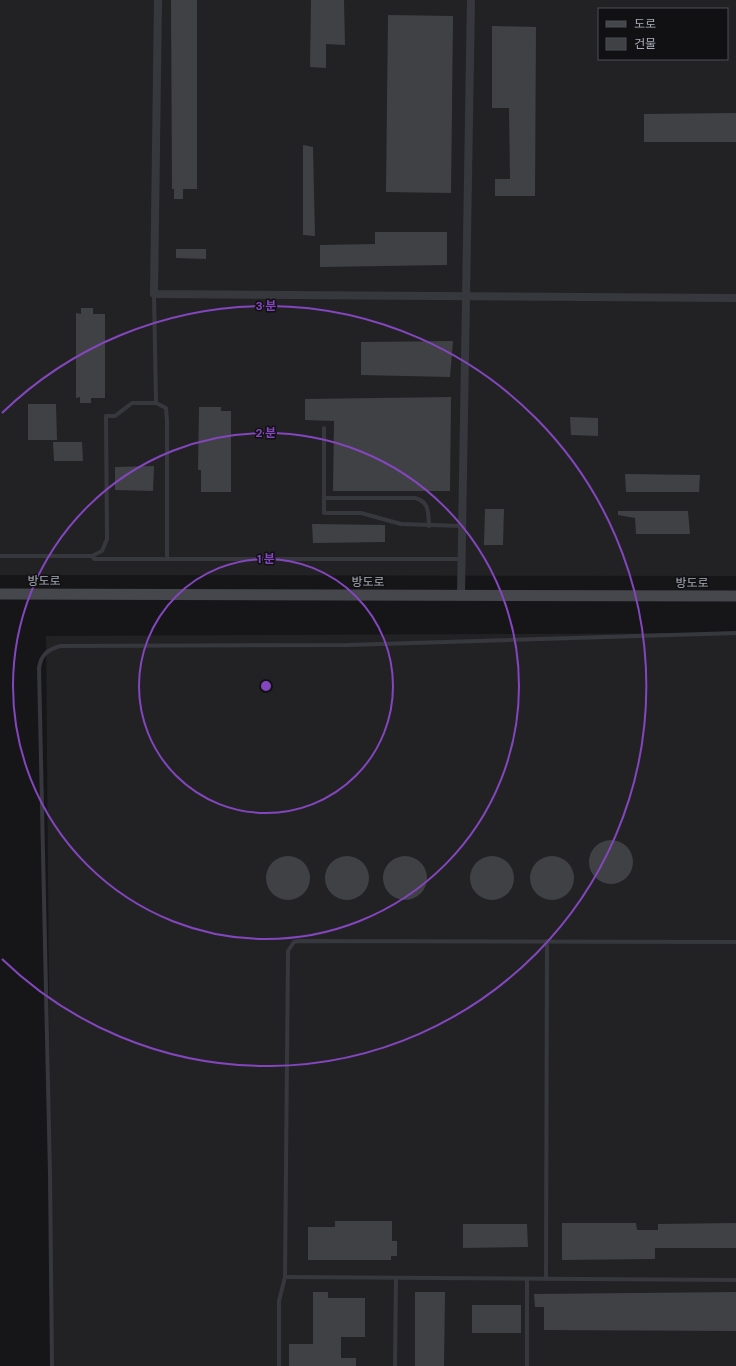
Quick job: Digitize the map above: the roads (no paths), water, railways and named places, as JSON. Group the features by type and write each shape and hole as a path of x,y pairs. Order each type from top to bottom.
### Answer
{"street":[{"path":"158,0 154,294 736,298"},
{"path":"461,595 471,0"},
{"name":"방도로","path":"0,594 736,596"}],"lane":[{"path":"154,294 156,403"},
{"path":"0,556 92,556 102,551 107,538 106,416 115,416 132,403 156,403 166,408 167,421 167,559"},
{"path":"324,428 324,513 361,513 401,524 462,526"},
{"path":"324,498 415,498 423,500 428,511 429,526"},
{"path":"92,556 94,559 462,559"},
{"path":"52,1366 50,1175 39,668 44,654 51,649 60,646 348,645 736,632"},
{"path":"280,1366 280,1301 285,1277 288,951 291,946 298,941 736,942"},
{"path":"546,1279 547,942"},
{"path":"285,1277 736,1280"},
{"path":"395,1366 396,1278"},
{"path":"527,1279 527,1366"}]}
